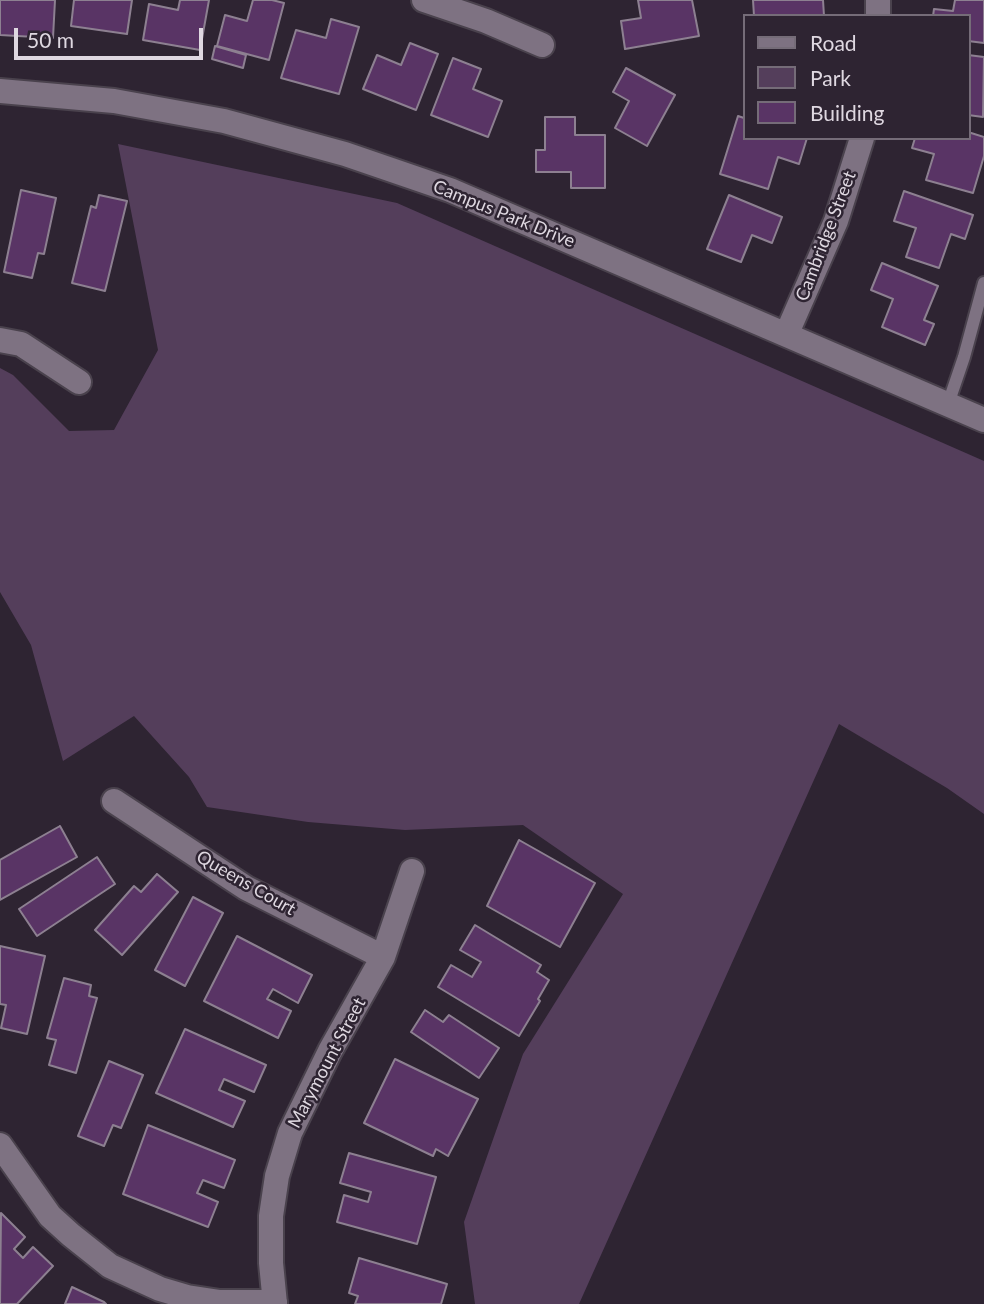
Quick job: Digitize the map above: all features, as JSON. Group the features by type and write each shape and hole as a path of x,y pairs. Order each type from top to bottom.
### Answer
{"street":[{"path":"424,0 486,21 542,45"},
{"name":"Campus Park Drive","path":"0,91 114,101 224,121 345,154 450,190 984,420"},
{"name":"Cambridge Street","path":"787,333 836,221 861,140"},
{"path":"0,340 21,344 79,382"},
{"name":"Queens Court","path":"114,801 246,888 383,957"},
{"name":"Marymount Street","path":"275,1303 271,1263 271,1216 277,1176 290,1133 330,1051 383,957 412,871"},
{"path":"0,1145 50,1216 110,1266 160,1289 187,1297 220,1302 275,1303"}],"lane":[{"path":"948,404 984,284"}],"green space":[{"path":"118,144 397,203 984,461 984,814 947,788 839,724 579,1304 475,1304 464,1222 523,1054 623,894 523,825 405,830 308,822 207,807 189,777 134,716 63,761 31,645 0,592 0,368 13,375 69,431 114,430 158,350"}],"building":[{"path":"0,0 55,0 53,38 0,35"},
{"path":"74,0 132,0 127,34 71,26"},
{"path":"180,0 209,0 200,50 143,40 149,4 178,10"},
{"path":"253,0 284,3 269,60 217,46 225,15 247,21"},
{"path":"638,0 692,0 699,36 625,49 621,21 641,18"},
{"path":"753,0 823,0 824,14 754,14"},
{"path":"955,0 984,0 984,43 970,41 970,14 933,14 934,9 953,11"},
{"path":"331,19 359,27 339,94 281,78 296,30 326,38"},
{"path":"410,43 438,54 416,110 363,89 377,55 401,65"},
{"path":"215,46 246,55 243,68 212,59"},
{"path":"970,55 984,57 983,117 970,115"},
{"path":"453,58 481,69 473,89 502,101 488,137 431,115"},
{"path":"626,68 675,95 647,146 615,128 629,101 613,92"},
{"path":"738,116 743,118 743,140 806,140 799,164 778,157 768,189 720,174"},
{"path":"545,117 575,117 575,135 605,135 605,188 571,188 571,172 536,172 536,150 545,150"},
{"path":"970,133 984,137 984,156 973,193 926,180 934,154 912,148 914,140 970,140"},
{"path":"21,190 56,198 44,254 38,253 32,278 4,272"},
{"path":"904,191 973,215 965,239 951,234 939,268 906,257 916,228 894,221"},
{"path":"99,195 127,201 105,291 72,283 91,206 96,208"},
{"path":"729,195 782,217 772,243 752,235 741,262 707,249"},
{"path":"882,263 938,286 924,320 934,324 925,345 882,327 893,299 871,290"},
{"path":"60,826 77,857 0,900 0,860"},
{"path":"519,840 595,883 560,947 487,906"},
{"path":"97,857 115,884 37,936 19,909"},
{"path":"157,874 178,892 122,955 95,930 134,886 141,892"},
{"path":"193,897 223,913 185,986 155,970"},
{"path":"475,925 541,965 537,972 549,980 519,1036 438,987 451,965 472,977 481,962 460,950"},
{"path":"237,936 312,975 298,1003 273,989 267,999 291,1011 278,1038 204,1001"},
{"path":"0,946 45,956 27,1034 1,1028 6,1005 0,1004"},
{"path":"64,978 91,985 89,996 97,998 76,1073 49,1065 56,1040 47,1038"},
{"path":"425,1010 443,1022 449,1015 499,1048 479,1078 411,1032"},
{"path":"185,1029 266,1065 254,1092 224,1079 219,1090 245,1101 233,1127 156,1093"},
{"path":"395,1059 478,1099 448,1156 436,1149 433,1156 364,1123"},
{"path":"109,1061 143,1075 121,1128 113,1125 104,1146 78,1136"},
{"path":"148,1125 235,1160 224,1188 203,1180 197,1193 218,1202 208,1227 123,1194"},
{"path":"349,1153 436,1177 417,1244 337,1222 344,1195 368,1202 371,1192 340,1183"},
{"path":"1,1213 25,1237 14,1249 23,1258 33,1247 53,1266 17,1304 0,1304"},
{"path":"359,1258 447,1284 441,1304 355,1304 358,1296 349,1293"},
{"path":"72,1287 104,1302 106,1304 65,1304"}]}
